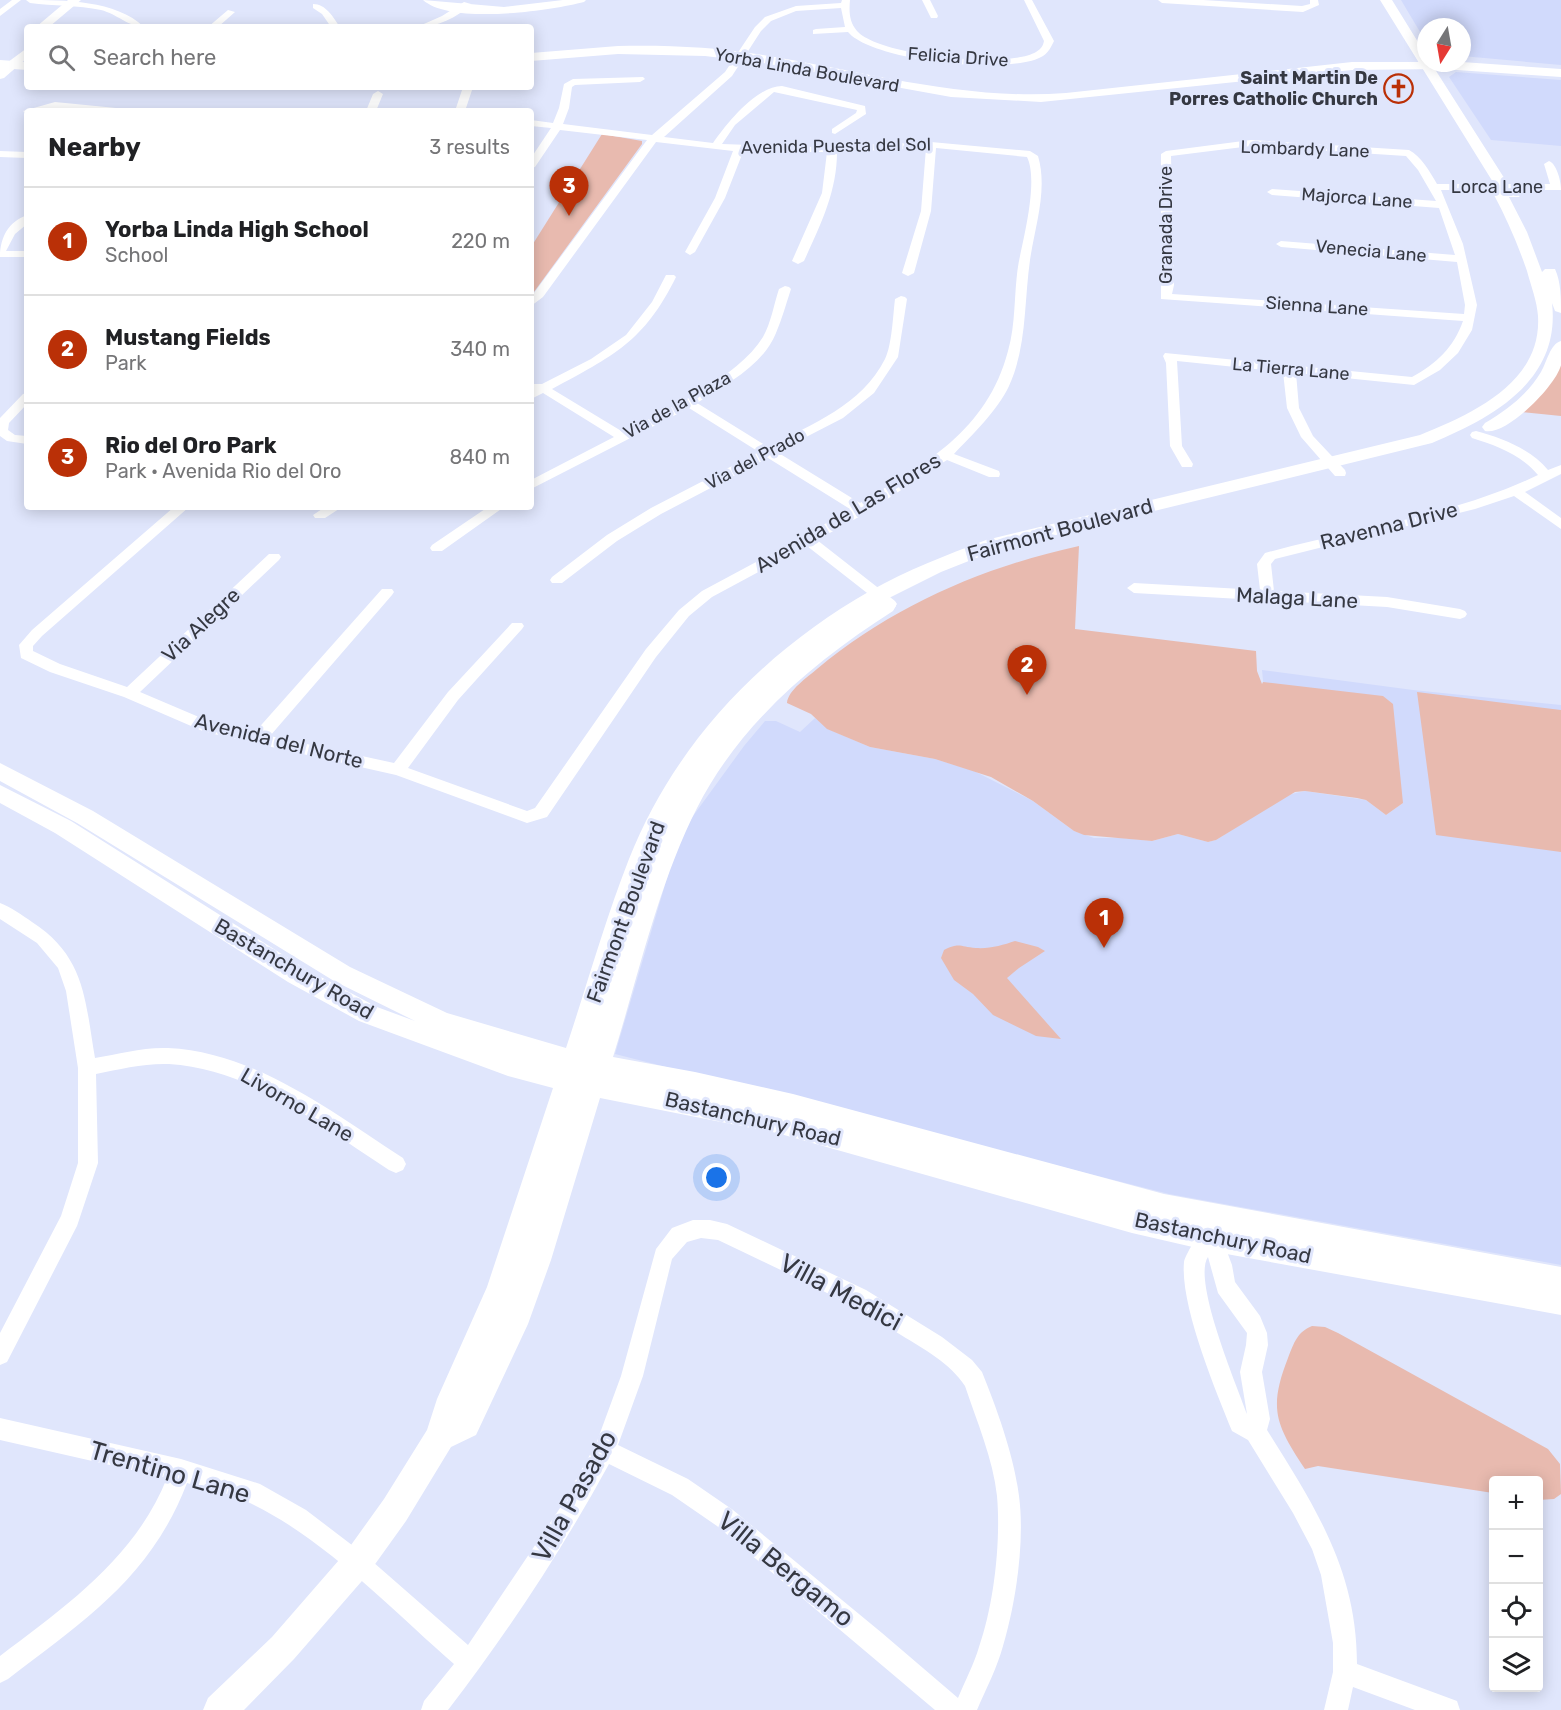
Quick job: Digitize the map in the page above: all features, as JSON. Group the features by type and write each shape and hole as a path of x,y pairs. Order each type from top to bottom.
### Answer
{"main road":[{"path":"429,0 470,7 510,10 550,1 580,0"},
{"path":"451,0 470,7"},
{"name":"Fairmont Boulevard","path":"1386,0 1417,52"},
{"path":"47,24 80,2"},
{"path":"60,24 80,2"},
{"path":"0,75 24,44"},
{"name":"Yorba Linda Boulevard","path":"534,51 639,44 738,53 899,86 986,93 1065,91 1083,94 1348,66 1417,64"},
{"name":"Yorba Linda Boulevard","path":"534,57 564,52 635,50 738,53"},
{"name":"Yorba Linda Boulevard","path":"1471,67 1561,73"},
{"name":"Fairmont Boulevard","path":"1429,72 1503,187 1516,195 1530,218 1552,289 1561,308"},
{"name":"Fairmont Boulevard","path":"1469,430 1500,403 1530,371 1542,346 1552,289"},
{"name":"Fairmont Boulevard","path":"220,1710 283,1648 357,1563 395,1510 440,1436 447,1409 500,1288 583,1073 640,897 652,831 683,775 717,726 864,619 884,599 931,567 993,544 1336,468 1426,439 1469,430 1518,409 1547,377 1561,346"},
{"name":"Bastanchury Road","path":"0,771 85,816 342,974 440,1021 583,1073 777,1121 1132,1220 1210,1228 1561,1280"},
{"name":"Bastanchury Road","path":"0,793 63,827 296,975 368,1014 508,1065 583,1073"},
{"name":"Bastanchury Road","path":"1210,1228 1561,1301"}],"street":[{"path":"0,13 17,0"},
{"path":"30,0 122,5 136,10"},
{"path":"926,0 934,16"},
{"name":"Felicia Drive","path":"850,29 856,36 871,45 900,53 957,60 1020,60 1038,55 1047,48 1049,41 1028,0"},
{"path":"1162,0 1303,9 1315,3"},
{"path":"80,2 120,12 137,24"},
{"path":"534,299 654,138 652,132 666,116 738,53 749,26 768,11 802,2 846,2 845,19 850,29 816,32"},
{"path":"316,6 325,12 334,24"},
{"path":"428,24 470,7"},
{"path":"444,24 470,7"},
{"path":"216,24 231,12"},
{"path":"534,160 557,126 568,104 567,87 573,82 640,79"},
{"path":"716,146 732,123 772,89 862,108 861,114 835,131"},
{"path":"461,108 467,90"},
{"path":"372,108 378,94"},
{"path":"43,108 55,105 86,108"},
{"name":"Avenida Puesta del Sol","path":"534,123 739,149 832,149 931,145 1015,151 1033,156"},
{"name":"Lombardy Lane","path":"1166,153 1251,143 1408,153 1433,187"},
{"path":"908,273 926,211 931,145"},
{"path":"690,252 720,198 739,149"},
{"path":"798,261 826,199 833,173 832,149"},
{"name":"Granada Drive","path":"1165,297 1168,285 1166,153"},
{"path":"0,154 24,155"},
{"name":"Avenida de Las Flores","path":"541,813 651,653 684,613 707,594 861,510 946,455 974,426 1003,387 1015,349 1025,258 1034,222 1036,166 1033,156"},
{"path":"1549,164 1559,187"},
{"path":"1433,187 1442,204 1461,259 1469,291 1470,318"},
{"name":"Lorca Lane","path":"1433,187 1559,187"},
{"name":"Majorca Lane","path":"1272,192 1442,204"},
{"path":"24,221 11,232 0,253 24,254"},
{"name":"Venecia Lane","path":"1281,244 1461,259"},
{"path":"537,388 595,362 631,338 660,302 670,277"},
{"name":"Via de la Plaza","path":"534,483 621,436 689,403 742,369 757,354 770,335 785,289"},
{"name":"Sienna Lane","path":"1165,297 1197,297 1470,318"},
{"name":"Via del Prado","path":"557,580 621,532 838,415 870,390 892,357 901,299"},
{"name":"La Tierra Lane","path":"1187,464 1176,446 1172,363 1169,356 1184,360 1414,381 1425,376 1447,359 1461,343 1470,318"},
{"path":"1288,368 1293,408 1307,437 1336,468"},
{"path":"534,376 540,380 537,388"},
{"path":"537,388 621,436"},
{"path":"24,400 3,422 1,431 10,438 24,440"},
{"path":"689,403 861,510"},
{"path":"1469,430 1486,446 1529,473 1546,478"},
{"path":"946,455 994,474"},
{"name":"Ravenna Drive","path":"1268,597 1264,564 1270,556 1470,506 1516,491 1561,469"},
{"path":"1516,491 1561,525"},
{"name":"Avenida del Norte","path":"179,510 28,641 24,650 30,658 129,693 210,728 398,770 527,817 541,813"},
{"path":"320,515 329,510"},
{"path":"437,548 493,510"},
{"path":"808,540 884,599"},
{"name":"Via Alegre","path":"129,693 274,557"},
{"name":"Malaga Lane","path":"1134,588 1387,602 1460,614"},
{"path":"258,740 387,591"},
{"path":"398,770 453,696 517,626"},
{"path":"0,910 43,938 65,964 75,991 87,1068 88,1163 70,1219 0,1355"},
{"name":"Livorno Lane","path":"87,1068 143,1057 169,1056 204,1059 277,1090 396,1164"},
{"name":"Villa Medici","path":"684,1231 701,1228 720,1231 859,1297 935,1344 965,1367 979,1390 1002,1466 1008,1497 1008,1549 1000,1613 991,1648 965,1710"},
{"path":"1210,1228 1222,1265 1225,1286 1253,1323 1257,1333 1251,1372 1259,1419 1256,1432"},
{"path":"1210,1228 1194,1260 1196,1297 1240,1423 1256,1432 1301,1505 1325,1553 1341,1610 1345,1643 1345,1672 1336,1710"},
{"name":"Villa Pasado","path":"433,1710 469,1662 568,1516 605,1450 632,1376 663,1256 671,1240 684,1231"},
{"path":"1221,1373 1251,1372"},
{"name":"Trentino Lane","path":"0,1428 181,1470 252,1492 298,1518 357,1563 469,1662"},
{"name":"Villa Bergamo","path":"605,1450 680,1487 725,1518 874,1641 953,1710"},
{"path":"0,1671 93,1598 120,1571 146,1540 162,1516 181,1470"},
{"path":"1345,1672 1448,1710"}],"shaded area":[{"path":"1401,0 1561,0 1561,65 1471,57 1471,18 1417,18 1417,27"},
{"path":"1456,72 1561,80 1561,146 1491,140 1449,77"},
{"path":"602,134 642,141 534,292 534,242"},
{"path":"1561,365 1561,416 1522,412 1546,389"},
{"path":"1079,546 1075,629 1256,651 1257,671 1262,684 1263,682 1383,696 1393,704 1403,803 1386,815 1366,800 1305,791 1295,792 1216,840 1208,842 1178,834 1152,841 1084,835 1074,831 1033,801 991,777 935,759 870,747 827,729 811,714 787,703 791,693 804,680 846,646 908,608 940,592 1008,565"},
{"path":"1262,670 1413,690 1561,705 1561,1265 1169,1194 615,1054 680,834 765,721 776,721 800,732 815,718 828,729 870,747 935,759 974,771 1033,801 1074,831 1094,838 1152,841 1178,834 1208,842 1216,840 1287,795 1305,791 1366,800 1386,815 1403,803 1265,701"},
{"path":"1417,692 1561,710 1561,852 1436,835"},
{"path":"1015,941 1045,951 1007,978 1061,1039 1036,1036 993,1015 973,994 954,980 941,958 944,950 954,946 986,948"},
{"path":"1325,1327 1338,1333 1548,1449 1560,1464 1561,1494 1554,1499 1543,1500 1543,1476 1489,1476 1489,1492 1318,1466 1305,1469 1287,1440 1278,1416 1277,1404 1282,1376 1292,1348 1299,1335 1307,1328"}],"place":[{"name":"Saint Martin De Porres Catholic Church","path":"1399,88"},
{"name":"Rio del Oro Park","path":"569,216"},
{"name":"Mustang Fields","path":"1027,695"},
{"name":"Yorba Linda High School","path":"1104,948"}]}
